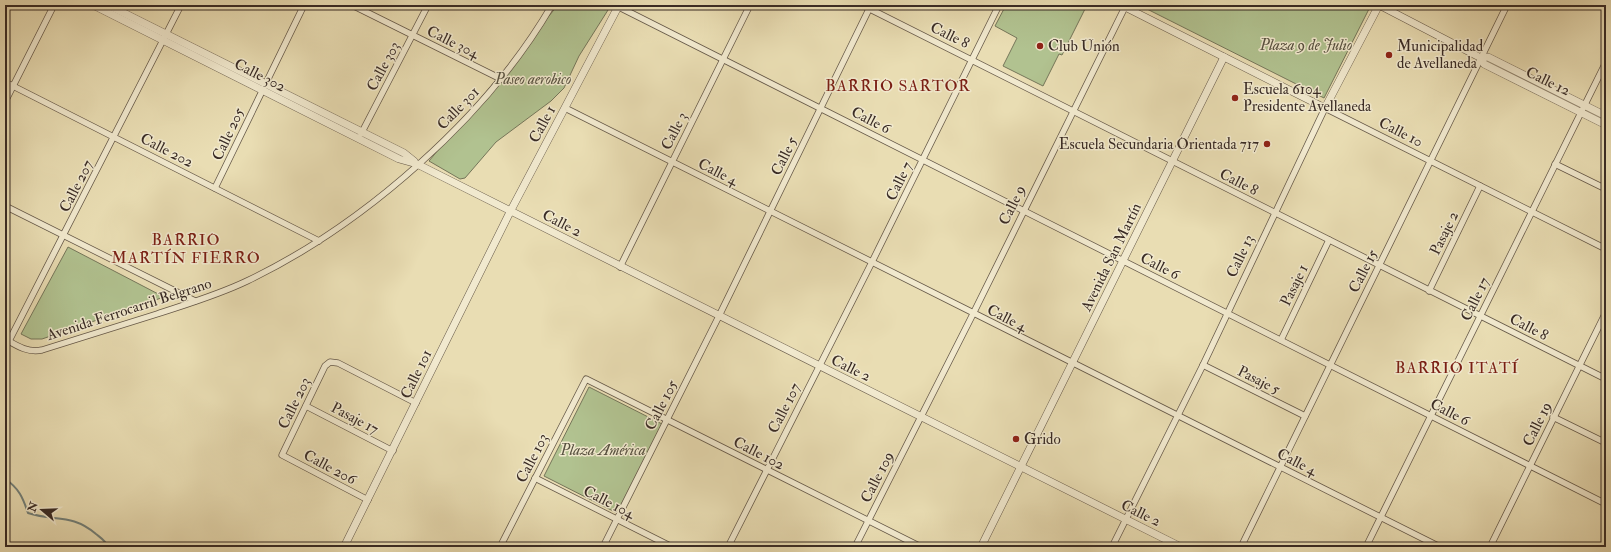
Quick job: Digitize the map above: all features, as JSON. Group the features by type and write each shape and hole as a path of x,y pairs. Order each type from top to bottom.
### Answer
{"street":[{"path":"5,102 54,5"},
{"name":"Calle 302","path":"93,5 165,37 360,136 399,159 417,164 510,212"},
{"name":"Calle 302","path":"108,5 165,37"},
{"name":"Calle 207","path":"7,340 115,137 181,5"},
{"name":"Calle 205","path":"215,188 263,86 304,5"},
{"name":"Calle 304","path":"352,5 502,80"},
{"name":"Calle 303","path":"360,136 428,5"},
{"name":"Calle 301","path":"417,164 460,124 502,80 536,32 552,5"},
{"name":"Calle 6","path":"617,5 1606,504"},
{"name":"Calle 1","path":"510,212 617,5"},
{"name":"Calle 3","path":"620,267 750,5"},
{"name":"Calle 8","path":"862,5 870,7 1173,162 1606,379"},
{"name":"Calle 7","path":"819,366 923,160 998,5"},
{"name":"Calle 12","path":"1379,5 1481,58 1484,64 1583,109 1606,116"},
{"name":"Calle 13","path":"1112,547 1203,365 1325,108 1379,5"},
{"name":"Calle 15","path":"1241,547 1507,5"},
{"name":"Calle 10","path":"1124,6 1606,249"},
{"name":"Calle 9","path":"921,417 1124,6"},
{"name":"Calle 5","path":"719,316 870,7"},
{"name":"Avenida San Martín","path":"982,547 1224,57"},
{"name":"Calle 17","path":"1366,547 1481,316 1530,211 1606,62"},
{"name":"Calle 202","path":"5,82 318,241"},
{"name":"Calle 4","path":"565,108 1072,364 1440,547"},
{"name":"Calle 12","path":"1583,109 1606,125"},
{"name":"Avenida Ferrocarril Belgrano","path":"7,340 25,350 34,352 196,301 247,281 318,241 364,209 417,164"},
{"path":"1555,164 1606,189"},
{"name":"Pasaje 2","path":"1429,291 1480,186"},
{"path":"5,206 196,301"},
{"name":"Calle 2","path":"510,212 1181,547"},
{"name":"Calle 101","path":"344,547 393,451 510,212"},
{"name":"Pasaje 1","path":"1281,340 1329,240"},
{"name":"Calle 19","path":"1490,547 1606,312"},
{"name":"Calle 105","path":"603,547 719,316"},
{"name":"Calle 203","path":"282,455 325,366 330,362 338,363 416,403"},
{"name":"Pasaje 5","path":"1203,365 1305,416"},
{"name":"Calle 107","path":"728,547 819,366"},
{"name":"Calle 102","path":"586,379 921,547"},
{"name":"Calle 103","path":"500,547 586,379"},
{"name":"Pasaje 17","path":"306,406 393,451"},
{"name":"Calle 109","path":"855,547 921,417"},
{"path":"1553,418 1606,443"},
{"name":"Calle 206","path":"282,455 368,500"},
{"name":"Calle 104","path":"535,478 672,547"}],"green space":[{"name":"Paseo aerobico","path":"558,5 598,5 608,10 579,56 564,88 551,101 496,142 465,178 460,179 429,161"},
{"name":"Club Unión","path":"1006,5 1087,5 1062,55 1059,54 1043,86 1003,66 1017,38 995,26"},
{"name":"Plaza 9 de Julio","path":"1139,5 1371,5 1324,98"},
{"path":"68,247 164,297 42,339 31,339 21,334"},
{"name":"Plaza América","path":"589,387 662,424 617,513 544,476"}],"waterway":[{"path":"5,479 10,482 20,494 28,513 38,516 71,520 79,523 87,527 101,538 108,547"}],"place":[{"name":"Club Unión","path":"1040,46"},
{"name":"Municipalidad de Avellaneda","path":"1389,55"},
{"name":"Escuela 6104 Presidente Avellaneda","path":"1235,98"},
{"name":"Escuela Secundaria Orientada 717","path":"1267,144"},
{"name":"Grido","path":"1016,439"}],"district":[{"name":"BARRIO SARTOR","path":"898,85"},
{"name":"BARRIO MARTÍN FIERRO","path":"186,248"},
{"name":"BARRIO ITATÍ","path":"1457,367"}]}
